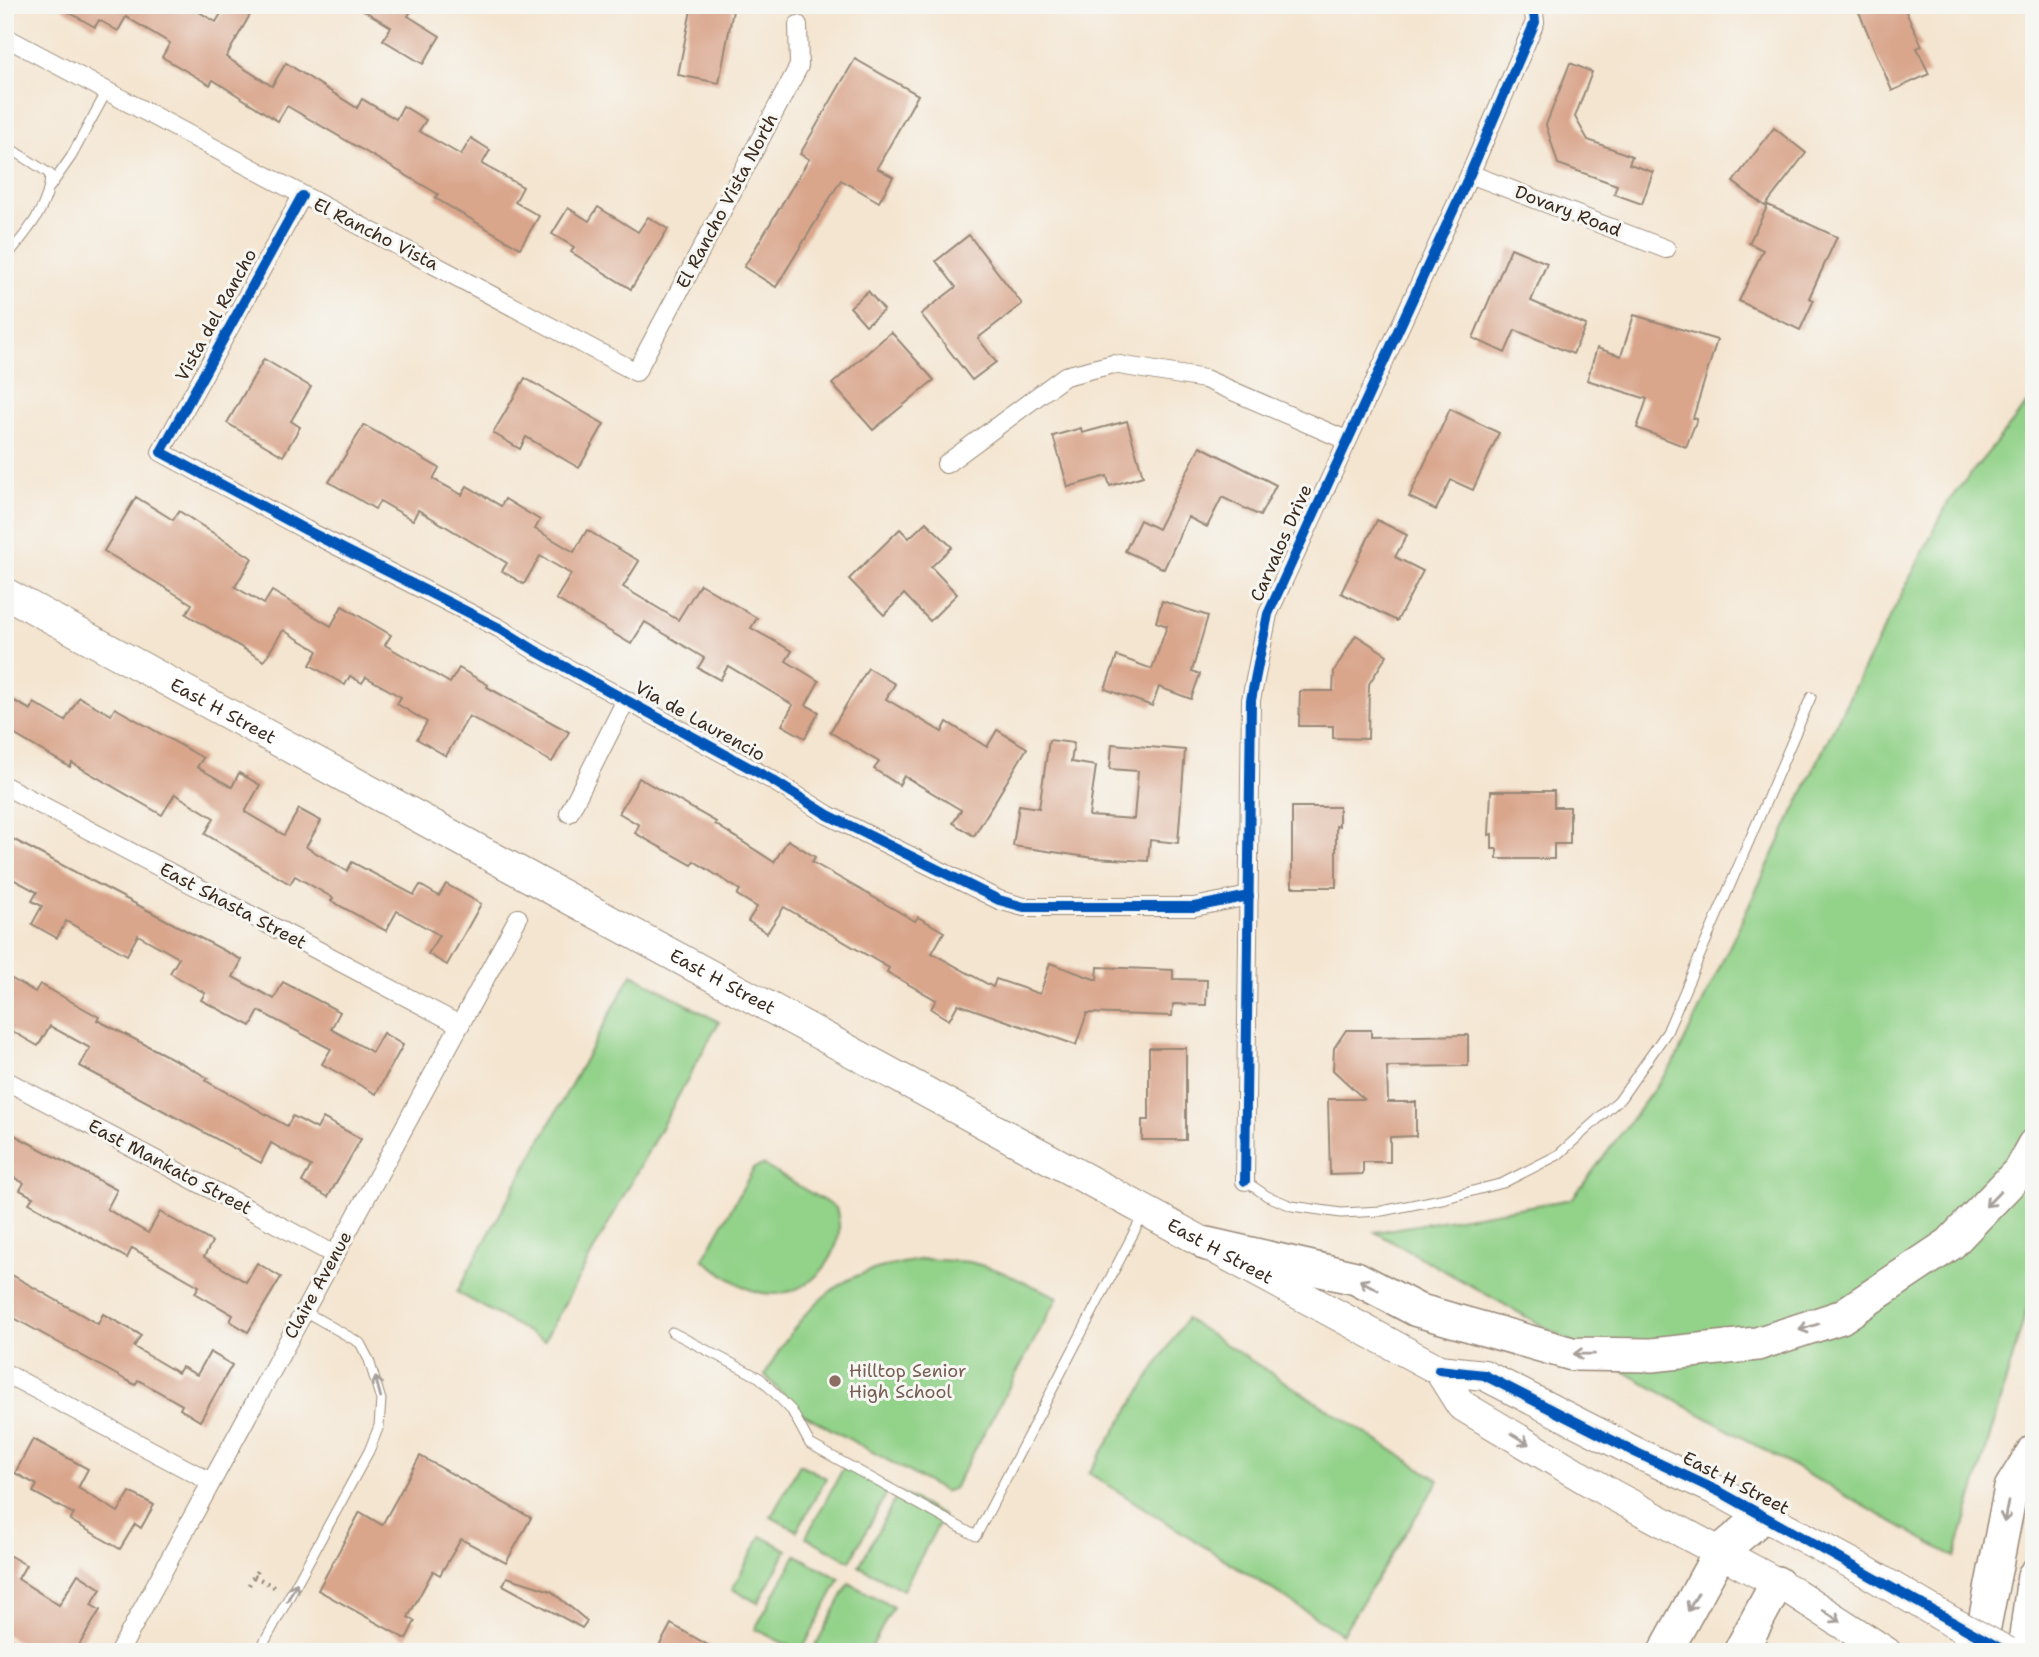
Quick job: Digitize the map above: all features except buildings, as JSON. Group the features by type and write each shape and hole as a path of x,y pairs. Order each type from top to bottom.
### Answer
{"highway":[{"path":"1207,1244 1356,1278 1417,1310 1572,1354 1653,1355 1757,1344 1841,1317 1950,1244 2019,1172 2034,1145"},
{"path":"1979,1652 2011,1488 2034,1451"},
{"path":"1665,1652 1720,1552 1763,1516"},
{"path":"2024,1652 2034,1576"},
{"path":"1740,1652 1777,1583"}],"main road":[{"name":"East H Street","path":"5,593 1439,1370 1484,1375 1722,1493 1860,1567 2007,1652"},
{"name":"East H Street","path":"1439,1370 1461,1405 1611,1494 1777,1583 1886,1652"}],"street":[{"name":"Carvalos Drive","path":"1245,1181 1251,701 1268,614 1470,174 1535,22 1533,5"},
{"name":"El Rancho Vista North","path":"636,372 799,66 798,25"},
{"name":"El Rancho Vista","path":"5,37 636,372"},
{"name":"Dovary Road","path":"1470,174 1666,249"},
{"name":"Vista del Rancho","path":"161,452 302,196"},
{"path":"946,464 1065,376 1113,365 1205,379 1346,440"},
{"name":"Via de Laurencio","path":"161,452 306,530 499,628 772,780 828,815 999,900 1024,907 1194,907 1249,896"},
{"path":"569,813 626,700"},
{"name":"East Shasta Street","path":"5,786 460,1025"},
{"name":"Claire Avenue","path":"119,1652 518,918"},
{"name":"East Mankato Street","path":"5,1080 335,1255"},
{"path":"5,1373 211,1482"}],"lane":[{"path":"8,256 33,226 50,187 71,156 108,90"},
{"path":"5,145 50,174 50,187"},
{"path":"1245,1181 1267,1196 1292,1206 1341,1213 1382,1212 1503,1183 1558,1155 1621,1098 1667,1031 1811,697"},
{"path":"672,1332 760,1378 792,1411 810,1444 976,1536 1145,1210"},
{"path":"259,1652 369,1451 379,1426 381,1401 369,1360 360,1343 304,1311"}],"path":[{"path":"249,1585 258,1569"},
{"path":"254,1576 282,1591"}],"green space":[{"path":"2034,396 2034,1284 1955,1557 1375,1232 1572,1199 1675,1061 1832,731 1950,499"},
{"path":"632,974 719,1022 544,1341 457,1292"},
{"path":"763,1165 836,1208 839,1226 837,1243 830,1259 819,1273 806,1284 790,1291 772,1294 740,1285 703,1259 754,1168"},
{"path":"924,1259 970,1262 997,1270 1058,1297 954,1488 945,1492 798,1411 765,1375 780,1349 807,1313 841,1284 870,1271"},
{"path":"1186,1319 1439,1480 1342,1634 1089,1473"},
{"path":"846,1463 890,1487 850,1561 806,1537"},
{"path":"800,1464 826,1478 797,1531 771,1517"},
{"path":"899,1492 943,1516 903,1590 859,1566"},
{"path":"761,1536 787,1550 758,1603 732,1589"},
{"path":"796,1555 840,1579 801,1652 755,1629"},
{"path":"849,1583 893,1607 869,1652 812,1652"}],"cycle path":[{"path":"1245,1181 1251,700 1268,614 1470,174 1535,22 1533,5"},
{"path":"302,196 161,452 306,530 499,628 772,780 828,815 999,900 1024,907 1194,907 1249,896"},
{"path":"1439,1370 1484,1375 1722,1493 2007,1652"}],"place":[{"name":"Hilltop Senior High School","path":"835,1381"}]}
